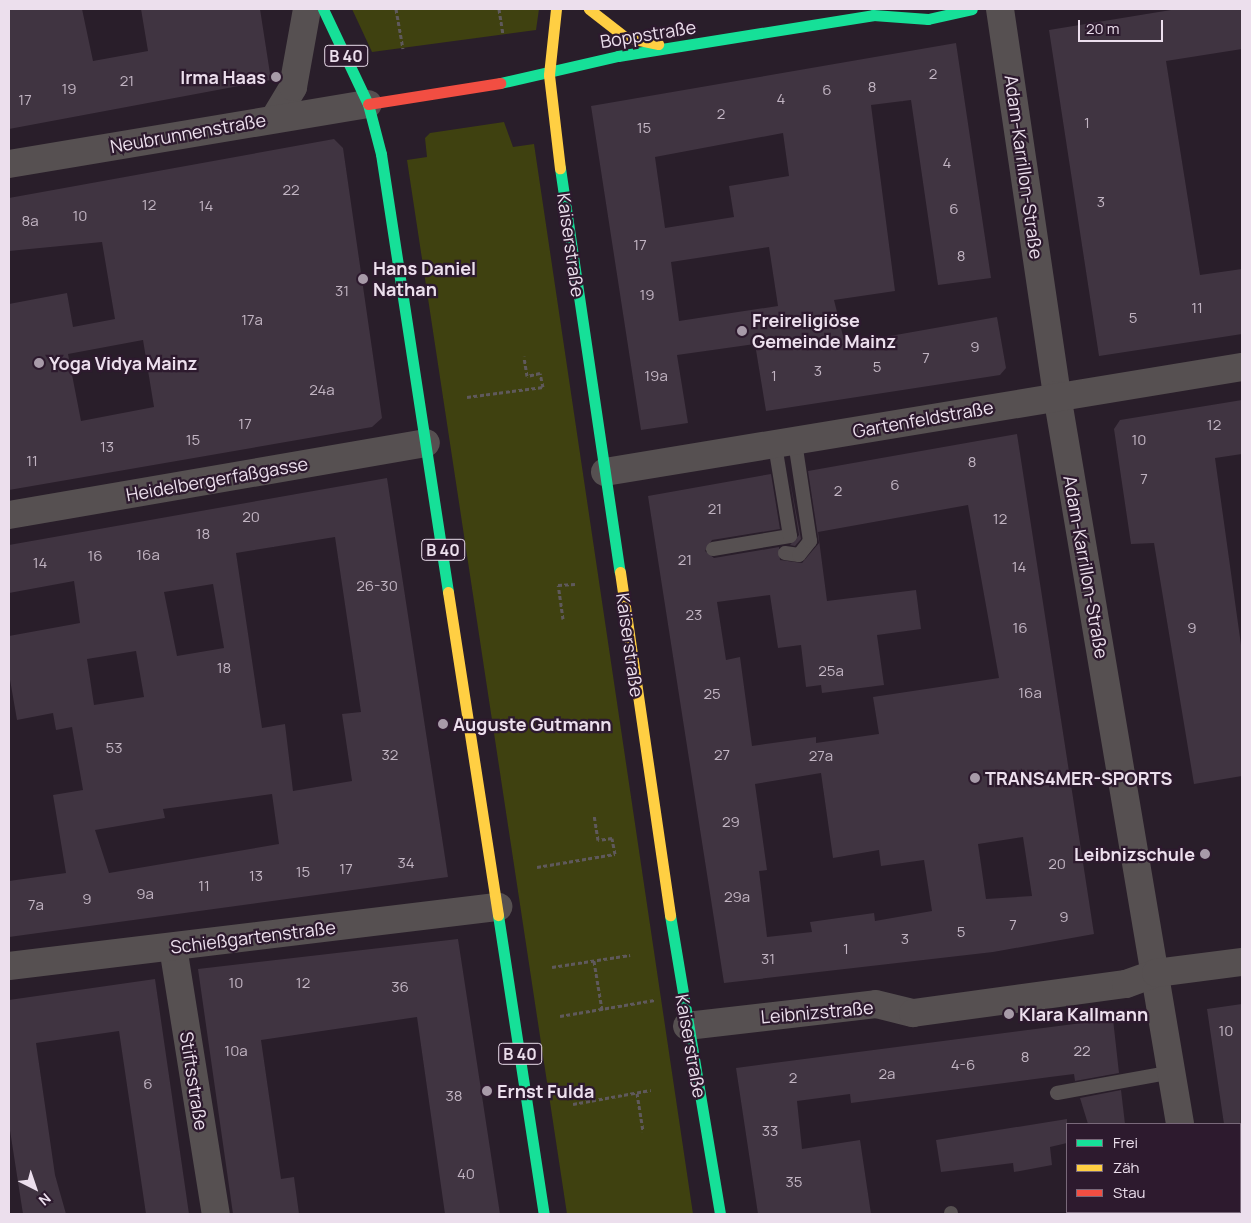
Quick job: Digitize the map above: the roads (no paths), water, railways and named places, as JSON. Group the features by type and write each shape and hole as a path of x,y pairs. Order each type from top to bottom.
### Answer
{"main road":[{"name":"B 40","path":"323,9 368,104 381,154 544,1214"},
{"name":"Kaiserstraße","path":"556,9 549,75 604,472 687,1026 720,1214"},
{"path":"588,9 625,37 687,46"},
{"name":"Boppstraße","path":"549,75 593,61 878,11 928,19 972,9"},
{"path":"368,104 549,75"}],"street":[{"path":"274,118 293,87 307,9"},
{"name":"Adam-Karrillon-Straße","path":"1000,9 1057,395 1180,1123"},
{"name":"Neubrunnenstraße","path":"9,164 274,118 368,104"},
{"name":"Gartenfeldstraße","path":"604,472 785,443 1057,395 1242,367"},
{"name":"Heidelbergerfaßgasse","path":"9,515 426,443"},
{"name":"Schießgartenstraße","path":"9,966 498,907"},
{"name":"Stiftsstraße","path":"173,947 216,1214"},
{"name":"Leibnizstraße","path":"687,1026 876,1004 913,1013 1126,984 1156,973 1242,962"}],"lane":[{"path":"713,549 790,536 785,443"},
{"path":"785,443 810,541 799,555 785,553"},
{"path":"1057,1093 1172,1072"}],"place":[{"name":"Irma Haas","path":"276,77"},
{"name":"Hans Daniel Nathan","path":"363,279"},
{"name":"Freireligiöse Gemeinde Mainz","path":"742,331"},
{"name":"Yoga Vidya Mainz","path":"39,363"},
{"name":"Auguste Gutmann","path":"443,724"},
{"name":"TRANS4MER-SPORTS","path":"975,778"},
{"name":"Leibnizschule","path":"1205,854"},
{"name":"Klara Kallmann","path":"1009,1014"},
{"name":"Ernst Fulda","path":"487,1091"}]}
